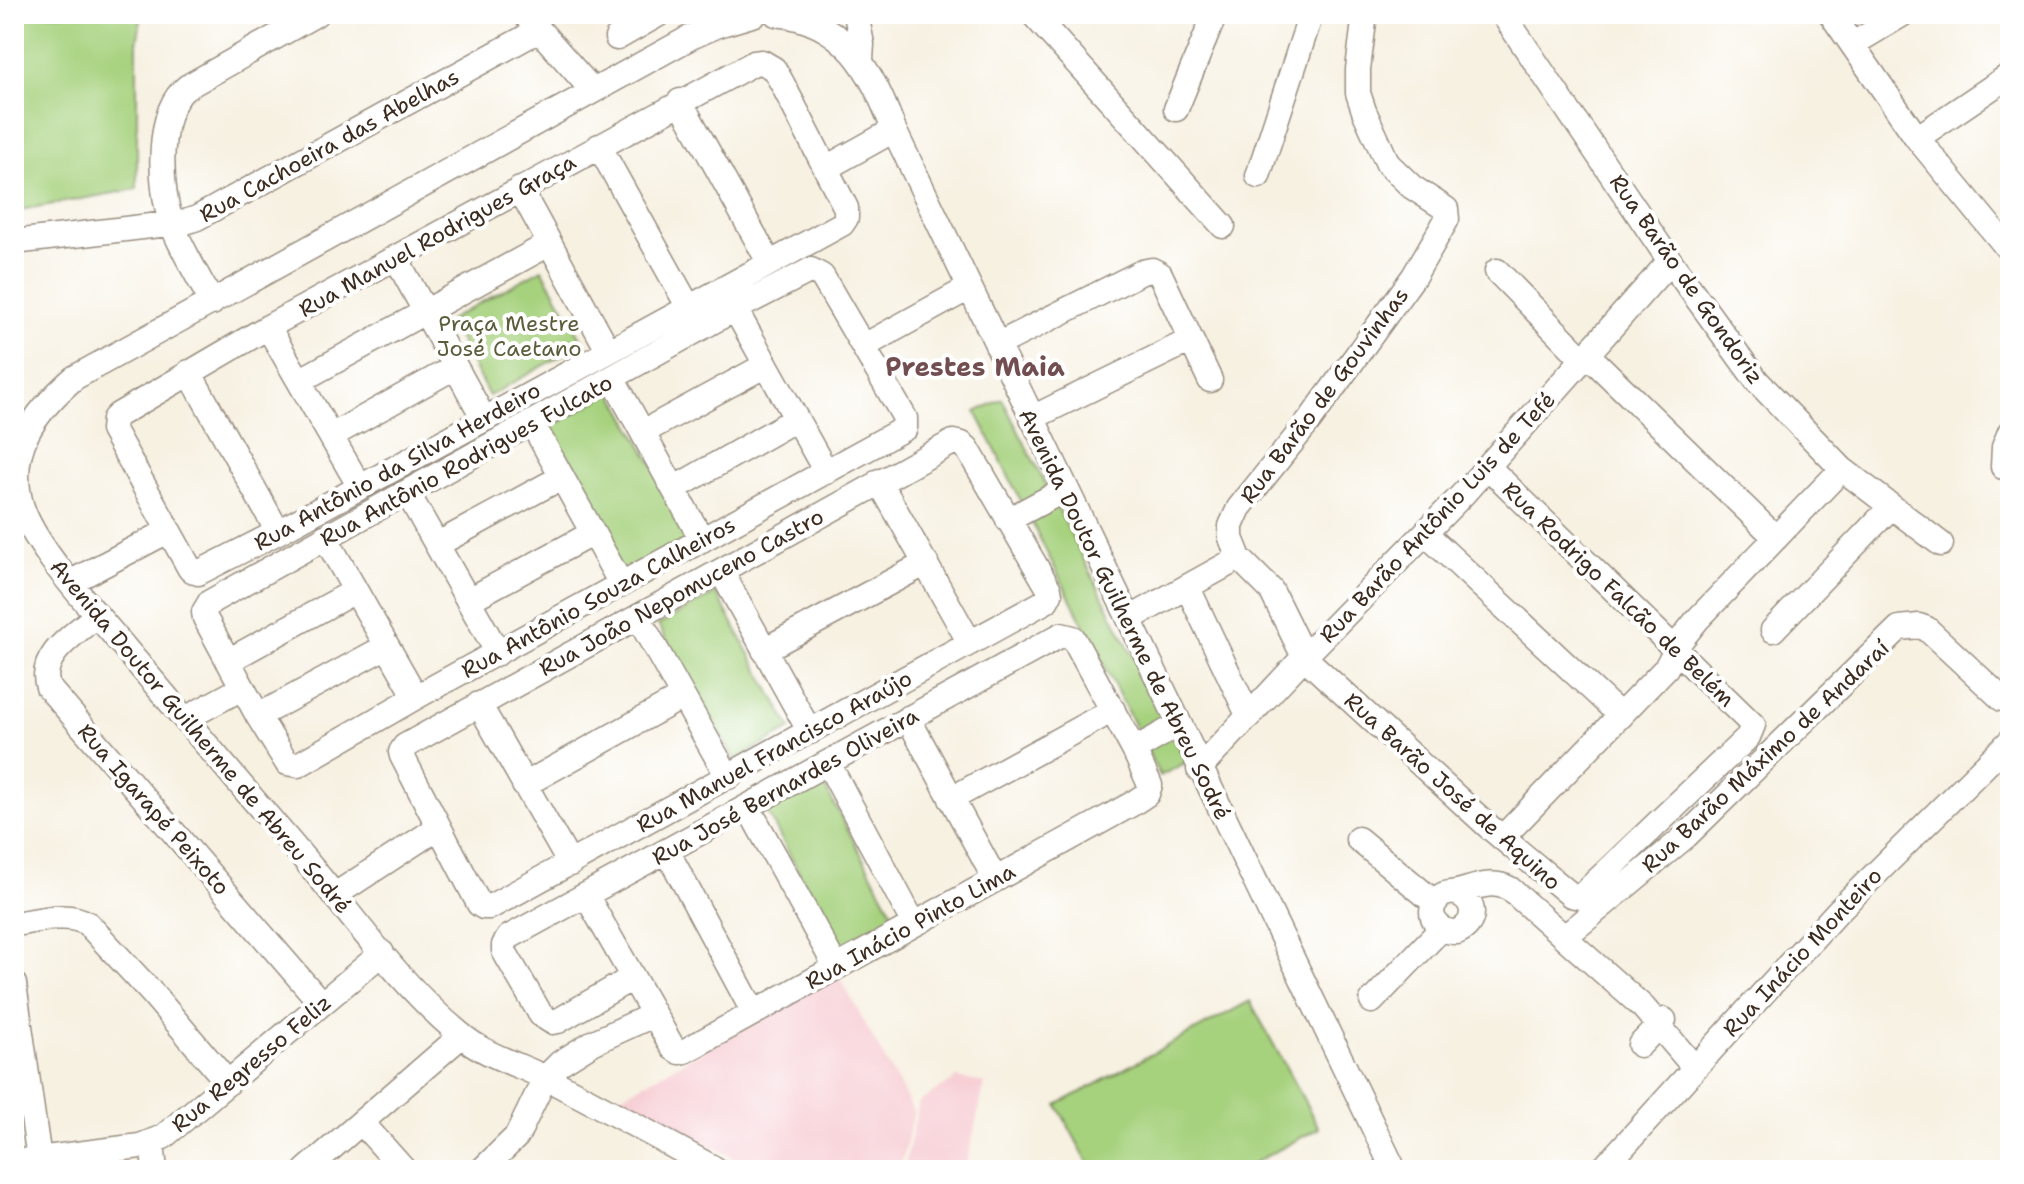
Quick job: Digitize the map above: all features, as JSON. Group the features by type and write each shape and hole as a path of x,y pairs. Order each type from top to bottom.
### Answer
{"street":[{"path":"212,303 172,224 165,198 167,114 172,102 187,87 316,14"},
{"path":"617,38 659,14"},
{"name":"Avenida Doutor Guilherme de Abreu Sodré","path":"717,1170 545,1078 479,1047 440,1017 382,953 71,582 25,541 18,459 25,417 74,378 691,37 755,14"},
{"name":"Avenida Doutor Guilherme de Abreu Sodré","path":"776,14 804,19 826,29 861,60 872,78 969,288 1394,1170"},
{"path":"856,14 862,44 861,60"},
{"path":"1033,14 1223,226"},
{"path":"1176,109 1215,14"},
{"path":"1258,176 1311,14"},
{"name":"Rua Barão de Gouvinhas","path":"1239,558 1231,538 1233,517 1310,420 1414,276 1447,219 1446,209 1412,187 1388,164 1364,111 1358,93 1358,69 1365,14"},
{"name":"Rua Barão de Gondoriz","path":"1503,14 1747,369 1842,469 1941,544"},
{"path":"1831,14 1917,138 2010,251"},
{"path":"1853,44 1903,14"},
{"path":"532,22 593,91"},
{"name":"Rua Cachoeira das Abelhas","path":"14,242 172,224 197,218 532,22"},
{"name":"Rua Manuel Rodrigues Graça","path":"168,531 113,430 113,424 118,415 268,327 754,63 762,62 774,69 826,168"},
{"path":"1917,138 2010,75"},
{"path":"680,101 769,262"},
{"path":"826,168 894,130"},
{"path":"599,146 688,306"},
{"name":"Rua Antônio da Silva Herdeiro","path":"168,531 190,569 198,573 837,228 846,218 846,208 826,168"},
{"path":"520,189 608,350"},
{"path":"299,381 549,244"},
{"path":"396,258 484,419"},
{"name":"Rua Barão Antônio Luis de Tefé","path":"1199,769 1426,534 1670,261"},
{"name":"Rua Antônio Rodrigues Fulcato","path":"228,661 205,618 204,612 210,602 803,273 811,270 822,276 864,346"},
{"path":"997,345 1142,272 1152,270 1160,274 1210,380"},
{"path":"1497,271 1776,538"},
{"path":"864,346 969,288"},
{"path":"735,309 826,472"},
{"path":"268,327 360,487"},
{"path":"1032,418 1191,340"},
{"name":"Rua Antônio Souza Calheiros","path":"258,716 287,763 298,765 416,697 900,433 905,428 905,418 864,346"},
{"path":"643,432 766,365"},
{"path":"331,436 455,367"},
{"path":"189,372 278,532"},
{"path":"613,379 702,540"},
{"path":"675,488 796,419"},
{"path":"532,423 621,584"},
{"path":"2003,467 2004,447 2010,432"},
{"name":"Rua João Nepomuceno Castro","path":"439,827 402,756 405,746 879,481 953,442 962,444 1008,520"},
{"name":"Rua Rodrigo Falcão de Belém","path":"1488,467 1751,721"},
{"path":"1502,838 1666,668 1697,620 1842,469"},
{"path":"438,544 562,477"},
{"path":"879,481 970,643"},
{"path":"1008,520 1066,489"},
{"path":"407,492 498,653"},
{"path":"1773,630 1891,507"},
{"name":"Rua Manuel Francisco Araújo","path":"439,827 483,907 490,907 570,864 1046,601 1049,589 1008,520"},
{"path":"71,582 168,531"},
{"path":"469,600 593,533"},
{"path":"1426,534 1621,716"},
{"path":"325,537 416,697"},
{"path":"1129,619 1239,558"},
{"name":"Rua Barão José de Aquino","path":"1239,558 1271,590 1304,657 1502,838 1571,895 1580,897 1748,737 1753,728 1751,721"},
{"path":"764,650 926,563"},
{"path":"721,571 810,732"},
{"path":"1188,588 1249,717"},
{"path":"355,591 228,661 258,716 387,646"},
{"name":"Rua Igarapé Peixoto","path":"97,615 50,657 45,677 48,687 321,1003"},
{"path":"638,617 728,777"},
{"name":"Rua Barão Máximo de Andaraí","path":"1566,936 1686,836 1899,628 1919,626 1927,629 2002,699"},
{"name":"Rua José Bernardes Oliveira","path":"632,978 552,1022 541,1015 504,951 504,945 509,937 1061,635 1073,638 1113,710"},
{"path":"185,719 242,688"},
{"path":"524,785 682,697"},
{"path":"479,704 570,864"},
{"path":"951,799 1113,710 1134,750 1178,725"},
{"path":"908,718 995,879"},
{"name":"Rua Inácio Monteiro","path":"1602,1170 1837,912 2010,741"},
{"name":"Rua Inácio Pinto Lima","path":"653,1015 673,1048 680,1052 754,1013 1147,794 1150,785 1134,750"},
{"path":"828,763 914,924"},
{"path":"748,807 836,967"},
{"path":"335,895 439,827"},
{"path":"1358,839 1446,898 1470,902 1473,912 1470,923 1457,932 1441,929 1433,917 1446,898 1478,885 1502,885 1518,895 1700,1060"},
{"path":"667,851 754,1013"},
{"path":"482,1170 517,1136 545,1078 571,1055 653,1015 586,895"},
{"path":"14,924 67,917 82,919 152,993 228,1083"},
{"path":"1372,1001 1441,929"},
{"name":"Rua Regresso Feliz","path":"14,1162 152,1143 382,953"},
{"path":"14,984 39,1159"},
{"path":"1640,1045 1655,1018"},
{"path":"306,1170 461,1036"},
{"path":"362,1123 404,1170"},
{"path":"152,1143 155,1170"}],"shaded area":[{"path":"839,976 914,1112 900,1170 756,1170 619,1097"},
{"path":"957,1078 985,1083 965,1170 904,1170 919,1102"}],"green space":[{"path":"14,14 142,14 137,43 137,189 14,211"},
{"name":"Praça Mestre José Caetano","path":"542,269 584,343 489,396 449,320"},
{"path":"612,392 693,537 624,576 544,431"},
{"path":"1002,399 1187,762 1160,776 976,412"},
{"path":"716,593 791,729 735,760 658,625"},
{"path":"822,782 896,919 840,949 767,812"},
{"path":"1250,1001 1319,1128 1241,1170 1092,1170 1057,1105"}],"district":[{"name":"Prestes Maia","path":"975,367"}]}
